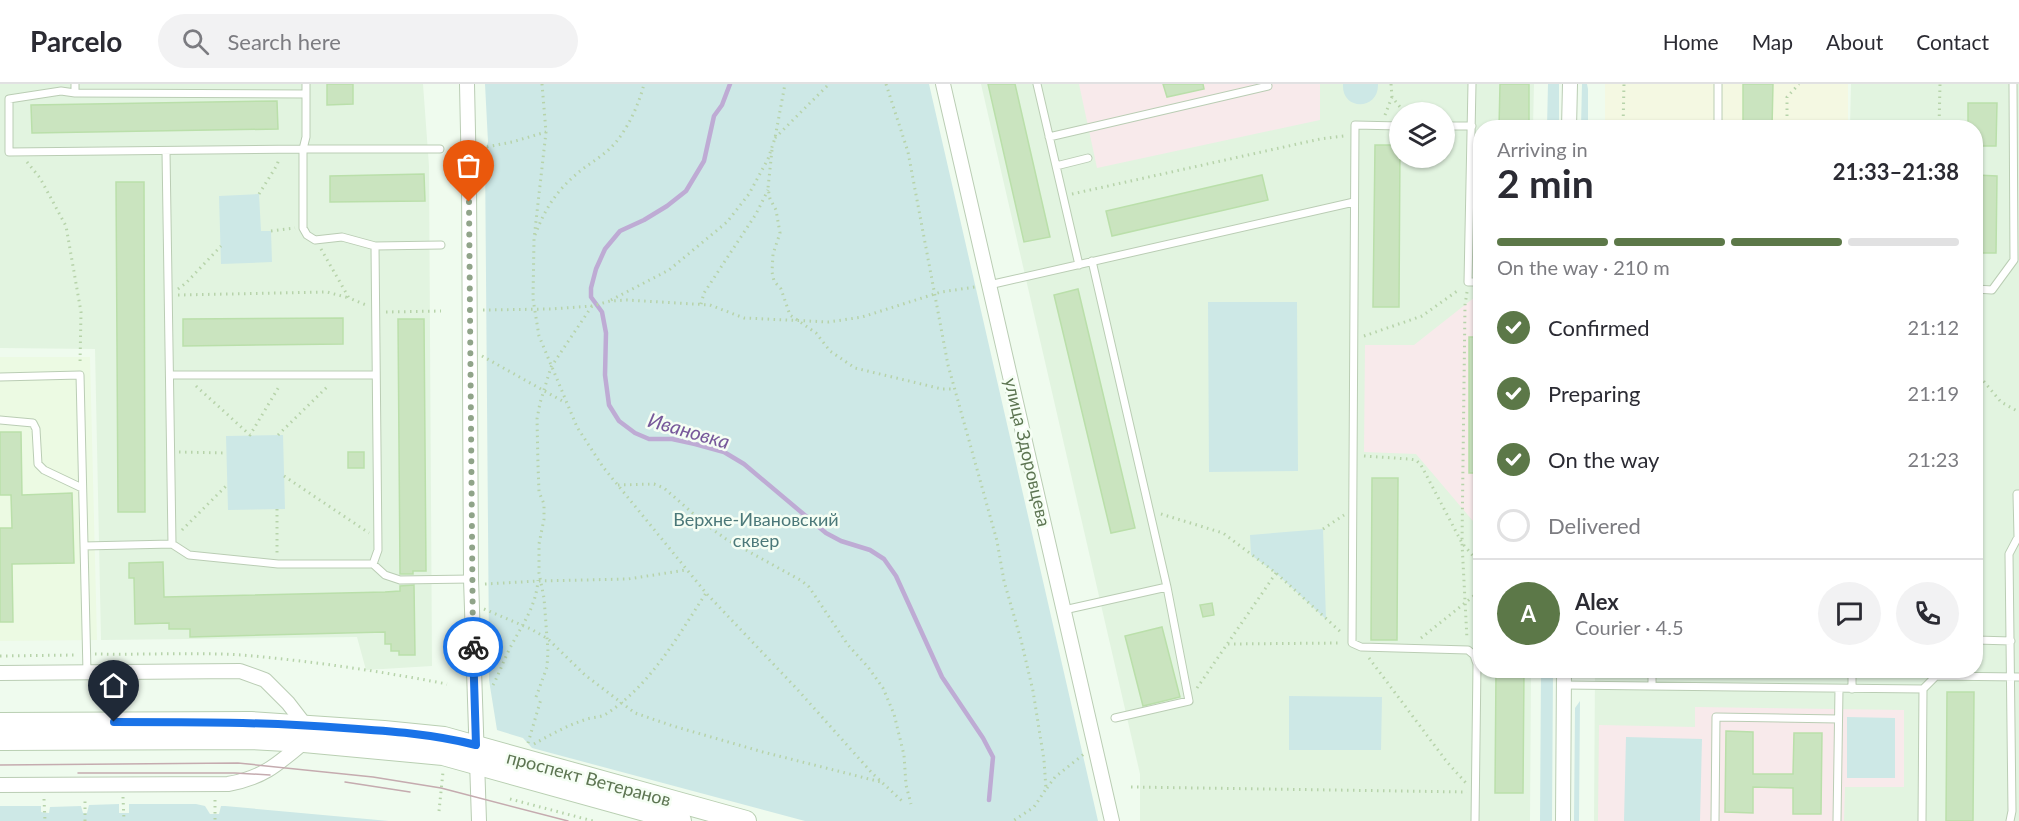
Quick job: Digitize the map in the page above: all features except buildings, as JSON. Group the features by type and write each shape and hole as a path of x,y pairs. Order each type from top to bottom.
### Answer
{"main road":[{"name":"проспект Ветеранов","path":"0,723 251,722 444,755 476,754 746,821"},
{"name":"проспект Ветеранов","path":"0,740 252,740 305,733"},
{"name":"проспект Ветеранов","path":"476,754 681,821"}],"street":[{"path":"466,84 477,582 478,821"},
{"name":"улица Здоровцева","path":"943,84 1112,821"},
{"path":"1569,120 1570,84"},
{"path":"0,673 240,672 265,680 288,703 305,733 275,767 245,781 228,784 0,785"},
{"path":"1563,821 1564,678"}],"lane":[{"path":"75,84 75,93"},
{"path":"306,84 303,228 307,235 315,240 342,237 375,246 441,245"},
{"path":"1036,84 1079,265"},
{"path":"1472,84 1468,282 1473,282"},
{"path":"1718,84 1718,120"},
{"path":"1983,289 1992,290 2014,260 2016,164 2013,84"},
{"path":"1049,137 1268,86"},
{"path":"306,94 75,93 61,91 9,99 9,152 440,149"},
{"path":"1389,125 1355,125 1352,643 1361,646 1468,650 1473,654"},
{"path":"1455,126 1472,126"},
{"path":"0,132 8,132"},
{"path":"166,151 172,544"},
{"path":"1056,166 1088,158"},
{"path":"989,285 1354,202"},
{"path":"373,564 378,550 375,246"},
{"path":"1092,261 1167,587 1189,701 1114,718"},
{"path":"0,377 80,375 87,672"},
{"path":"170,375 376,375"},
{"path":"0,420 33,423 36,429 38,464 45,470 82,488"},
{"path":"2010,821 2015,677 2011,641 2009,554 2018,537 2017,494 2019,494"},
{"path":"84,546 172,544 189,555 278,564 373,564 385,575 400,580 477,582"},
{"path":"1064,610 1167,587"},
{"path":"2011,617 2019,617"},
{"path":"1983,640 2011,641"},
{"path":"1983,675 2015,677"},
{"path":"1475,821 1477,678"},
{"path":"1652,678 1652,686"},
{"path":"1852,678 1852,689"},
{"path":"1922,821 1923,689 1932,678"},
{"path":"1564,685 1923,689"},
{"path":"1837,821 1839,688"},
{"path":"1715,821 1716,717 1838,719"}],"path":[{"path":"542,84 546,132 534,239 534,309 538,336 566,403 588,447 705,593 798,689 882,783 903,802"},
{"path":"534,239 544,212 555,196 616,142 628,122 644,84"},
{"path":"785,84 772,150 768,188 770,199 776,210 780,233 773,254 771,272 774,281 781,289 790,315 816,333 830,351 855,368 942,389 954,389"},
{"path":"775,138 829,84"},
{"path":"886,84 908,152 954,389 962,408 1031,681 1044,760 1046,789"},
{"path":"1381,125 1392,97 1391,84"},
{"path":"1623,120 1624,84"},
{"path":"1787,120 1787,97 1799,84"},
{"path":"1939,120 1940,84"},
{"path":"1392,97 1396,102"},
{"path":"480,148 546,132"},
{"path":"1063,196 1320,139 1355,135"},
{"path":"610,301 669,270 727,222 748,194 772,150"},
{"path":"19,152 40,178 66,226 81,312 80,375"},
{"path":"259,194 277,165"},
{"path":"701,304 704,293 756,214 768,188"},
{"path":"271,231 288,229"},
{"path":"220,246 186,283 172,294 327,292 356,301"},
{"path":"324,255 349,298"},
{"path":"1354,339 1422,316 1468,282"},
{"path":"481,310 593,306 610,301 627,300 710,305 744,318 829,322 862,317 935,294 989,285"},
{"path":"1465,305 1462,543 1468,650"},
{"path":"493,685 524,626 539,580 539,544 544,519 544,504 539,492 537,419 543,390 552,368 593,306"},
{"path":"383,312 441,311"},
{"path":"481,356 566,403"},
{"path":"183,375 250,435 286,375"},
{"path":"278,435 339,376"},
{"path":"1983,380 2001,402 2019,412"},
{"path":"172,452 227,453"},
{"path":"1353,455 1416,460 1421,465 1462,543 1473,556"},
{"path":"284,476 378,539"},
{"path":"172,544 180,532 227,484"},
{"path":"617,485 654,484 664,488 726,539 802,580 810,587 848,645 883,688 894,714 904,755 906,785 911,804"},
{"path":"277,509 278,564"},
{"path":"1323,529 1353,509"},
{"path":"1150,510 1223,533 1276,573 1352,643"},
{"path":"477,582 628,579 686,570"},
{"path":"1189,701 1276,573"},
{"path":"536,697 546,667 548,639 544,598 539,580"},
{"path":"541,699 527,748 553,732 590,717 603,717 621,704 638,688 659,662 705,593"},
{"path":"1409,647 1473,596"},
{"path":"483,609 548,639 585,675 635,713 673,726 882,783"},
{"path":"1228,644 1352,643"},
{"path":"1361,646 1447,762 1475,792"},
{"path":"1012,821 1034,807 1055,777 1085,753"},
{"path":"439,812 443,767"},
{"path":"1131,787 1475,792"},
{"path":"123,797 124,821"},
{"path":"510,798 593,821"},
{"path":"44,799 45,821"},
{"path":"85,799 85,821"},
{"path":"215,800 215,821"}],"shaded area":[{"path":"0,84 423,84 429,166 432,666 366,670 357,637 101,640 95,349 0,348"},
{"path":"981,84 1534,84 1533,120 1473,120 1473,678 1531,678 1530,821 1140,821 1140,774"},
{"path":"1079,84 1320,84 1320,120 1097,168"},
{"path":"1605,84 1848,84 1848,120 1605,120"},
{"path":"1851,84 2019,84 2019,821 1594,821 1595,678 1983,678 1983,120 1850,120"},
{"path":"1473,299 1473,521 1416,454 1364,452 1365,345 1414,345"},
{"path":"0,357 90,357 97,640 0,641"},
{"path":"1695,707 1904,710 1904,787 1845,787 1844,821 1598,821 1599,725 1695,727"}],"green space":[{"name":"Верхне-Ивановский сквер","path":"485,84 929,84 1098,821 805,821 532,748 523,738 497,730 489,680 485,151 488,142"},
{"path":"1343,84 1378,84 1377,93 1367,103 1353,103 1344,93"},
{"path":"1548,84 1559,84 1559,120 1547,120"},
{"path":"1582,84 1587,84 1588,120 1581,120"},
{"path":"259,194 261,231 271,231 272,262 221,264 219,196"},
{"path":"1208,302 1297,302 1298,471 1209,472"},
{"path":"283,435 285,509 228,510 226,436"},
{"path":"1323,529 1326,619 1276,573 1251,555 1250,535"},
{"path":"1541,678 1553,678 1552,821 1540,821"},
{"path":"1289,696 1382,697 1381,750 1289,750"},
{"path":"1580,701 1579,821 1574,821 1575,708"},
{"path":"1847,717 1895,718 1895,778 1847,778"},
{"path":"1626,737 1702,739 1700,821 1624,821"},
{"path":"119,804 119,813 129,813 129,804 196,804 205,806 210,814 219,814 221,806 225,806 389,821 0,821 0,806 41,806 41,812 49,813 50,807 81,806 83,813 87,813 89,805"}],"waterway":[{"name":"Ивановка","path":"730,84 722,105 714,116 704,161 686,191 644,220 620,231 605,249 596,269 591,297 602,312 606,333 605,375 609,405 619,421 635,433 649,439 672,439 724,452 744,464 826,533 841,541 870,550 884,559 896,576 942,677 993,757 989,800"}],"tram line":[{"path":"0,765 238,763 373,777 441,788 568,821"},
{"path":"78,773 270,775"},
{"path":"345,782 410,792"}],"way so far":[{"path":"469,202 473,647"}],"route":[{"path":"114,722 251,722 384,730 444,737 476,745 473,647"}]}
